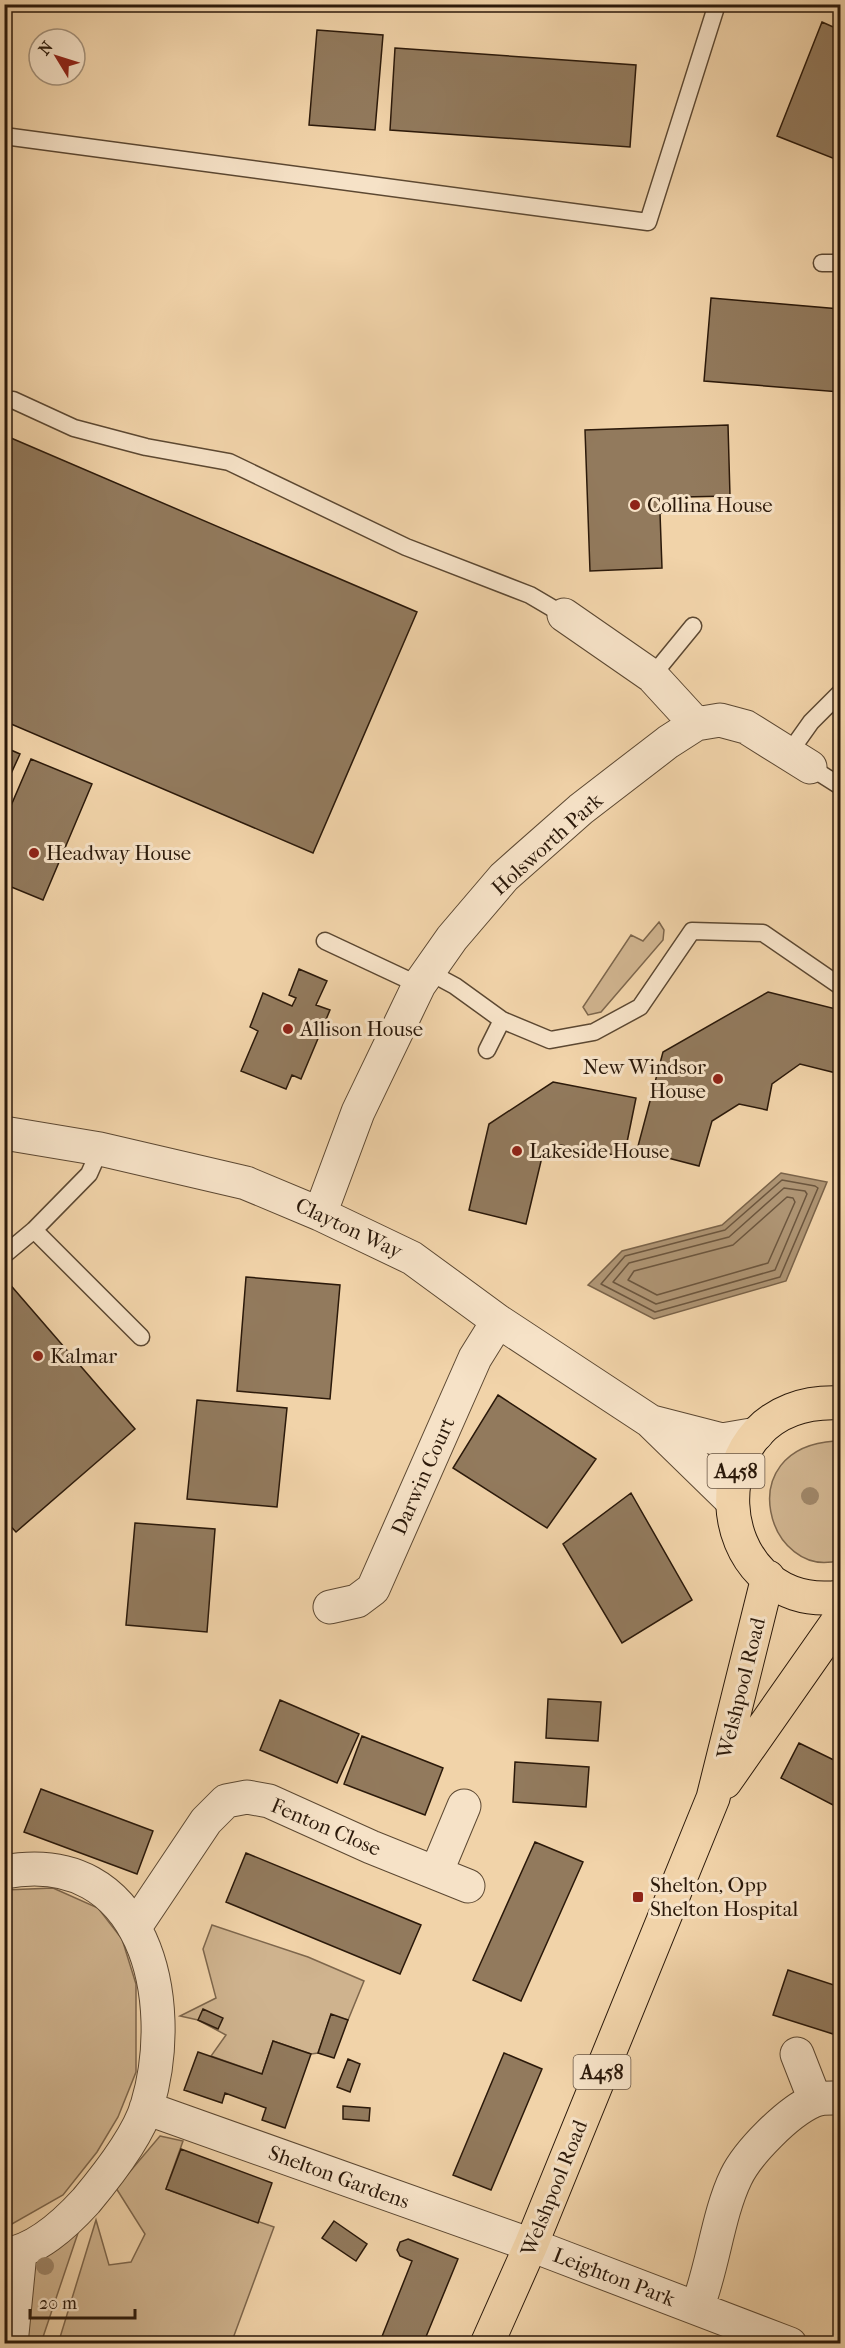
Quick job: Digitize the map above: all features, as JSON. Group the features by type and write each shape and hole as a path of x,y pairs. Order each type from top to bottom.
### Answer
{"main road":[{"name":"A458","path":"835,1394 789,1411 757,1434 737,1466 731,1500 738,1536 750,1559 768,1577 792,1591 809,1597 840,1597"},
{"name":"Welshpool Road","path":"487,2343 531,2245 713,1798 768,1577"},
{"name":"Welshpool Road","path":"713,1798 840,1618"}],"street":[{"path":"564,615 652,676 696,724"},
{"name":"Holsworth Park","path":"320,1214 358,1112 424,979 452,938 504,878 581,809 668,742 696,724 720,720 746,727 800,760"},
{"name":"Clayton Way","path":"4,1133 100,1149 246,1183 320,1214 412,1258 498,1321 651,1421 731,1500"},
{"name":"Darwin Court","path":"330,1607 380,1595 475,1358 498,1321"},
{"name":"Clayton Way","path":"651,1421 722,1440 757,1434"},
{"name":"Fenton Close","path":"135,1927 206,1821 225,1801 247,1797 269,1801 468,1886"},
{"path":"436,1873 464,1806"},
{"path":"4,1872 32,1867 76,1876 93,1883 107,1895 135,1927 155,1983 159,2014 155,2074 146,2108 138,2127 99,2186 76,2212 46,2237 12,2254 11,2343"},
{"name":"Leighton Park","path":"697,2308 709,2277 736,2176 760,2146 788,2117 828,2099 797,2054"},
{"name":"Shelton Gardens","path":"146,2108 531,2245"},
{"name":"Leighton Park","path":"531,2245 697,2308 750,2335 790,2343"}],"lane":[{"path":"4,136 648,222 717,4"},
{"path":"822,263 840,263"},
{"path":"13,400 74,428 146,447 229,462 406,547 530,595 564,615"},
{"path":"652,676 693,626"},
{"path":"840,693 811,722 800,760 840,786"},
{"path":"325,941 424,979 454,986 502,1020 550,1040 594,1032 640,1007 692,931 763,933 840,986"},
{"path":"487,1050 502,1020"},
{"path":"4,1255 34,1230 88,1174 100,1149"},
{"path":"34,1230 141,1336"}],"shaded area":[{"path":"659,922 664,930 663,940 601,1012 588,1015 583,1007 631,935 643,941"},
{"path":"835,1441 840,1443 840,1560 815,1561 794,1552 779,1534 771,1511 771,1488 781,1466 802,1449"},
{"path":"53,1888 98,1908 122,1939 136,1984 136,2072 118,2117 97,2152 63,2195 5,2228 5,1890"},
{"path":"212,1925 308,1957 364,1981 348,2020 331,2015 318,2053 311,2054 273,2041 262,2074 211,2056 226,2035 198,2020 180,2016 216,1998 203,1949"},
{"path":"160,2136 183,2141 166,2189 274,2227 232,2341 237,2343 58,2344 96,2220 109,2265 131,2262 145,2234 116,2188"},
{"path":"81,2224 41,2343 26,2344 35,2260"}],"water":[{"path":"781,1173 827,1182 786,1281 654,1319 588,1285 622,1251 722,1225"}],"building":[{"path":"822,22 840,30 840,161 777,136"},
{"path":"317,30 383,35 375,130 309,125"},
{"path":"395,48 636,65 630,147 390,130"},
{"path":"711,298 840,309 840,392 704,381"},
{"name":"Collina House","path":"728,425 730,496 683,497 683,512 660,513 662,568 590,571 585,430"},
{"path":"4,435 417,612 313,853 4,721"},
{"path":"4,747 20,754 4,789"},
{"name":"Headway House","path":"31,759 92,784 43,900 4,884 4,822"},
{"name":"Allison House","path":"299,969 327,981 316,1005 330,1010 301,1079 292,1075 286,1089 241,1071 258,1031 250,1027 263,993 292,1006 296,998 289,995"},
{"name":"New Windsor House","path":"768,992 840,1010 840,1074 800,1064 772,1084 767,1110 739,1104 712,1121 699,1166 637,1150 663,1052"},
{"name":"Lakeside House","path":"553,1082 636,1098 624,1157 561,1145 542,1157 526,1224 469,1210 489,1124"},
{"path":"246,1277 340,1285 330,1399 237,1391"},
{"name":"Kalmar","path":"7,1281 135,1429 16,1532 4,1519"},
{"path":"498,1395 596,1459 547,1528 453,1468"},
{"path":"197,1400 287,1408 277,1507 187,1499"},
{"path":"631,1493 692,1600 622,1643 563,1544"},
{"path":"135,1523 215,1529 207,1632 126,1625"},
{"path":"548,1699 601,1702 598,1741 546,1738"},
{"path":"280,1700 359,1734 337,1783 260,1750"},
{"path":"362,1736 443,1768 425,1815 344,1784"},
{"path":"799,1743 840,1763 840,1790 833,1805 781,1778"},
{"path":"515,1762 589,1767 586,1807 513,1802"},
{"path":"41,1789 153,1831 137,1874 24,1832"},
{"path":"535,1842 583,1862 521,2001 473,1980"},
{"path":"246,1853 421,1925 400,1974 226,1902"},
{"path":"788,1970 840,1987 840,2011 833,2034 773,2015"},
{"path":"203,2009 223,2018 218,2029 198,2020"},
{"path":"331,2014 348,2020 334,2058 318,2053"},
{"path":"273,2041 311,2054 285,2128 262,2120 266,2108 225,2093 222,2103 184,2090 198,2052 262,2074"},
{"path":"504,2053 542,2069 491,2190 453,2175"},
{"path":"348,2059 360,2064 350,2092 337,2087"},
{"path":"343,2106 370,2108 369,2121 343,2119"},
{"path":"181,2149 272,2183 258,2223 166,2189"},
{"path":"334,2221 367,2244 356,2261 322,2238"},
{"path":"408,2239 458,2259 423,2344 379,2344 412,2261 400,2256 397,2250 400,2242"}],"place":[{"name":"Collina House","path":"635,505"},
{"name":"Headway House","path":"34,853"},
{"name":"Allison House","path":"288,1029"},
{"name":"New Windsor House","path":"718,1079"},
{"name":"Lakeside House","path":"517,1151"},
{"name":"Kalmar","path":"38,1356"},
{"name":"Shelton, Opp Shelton Hospital","path":"638,1897"}]}
